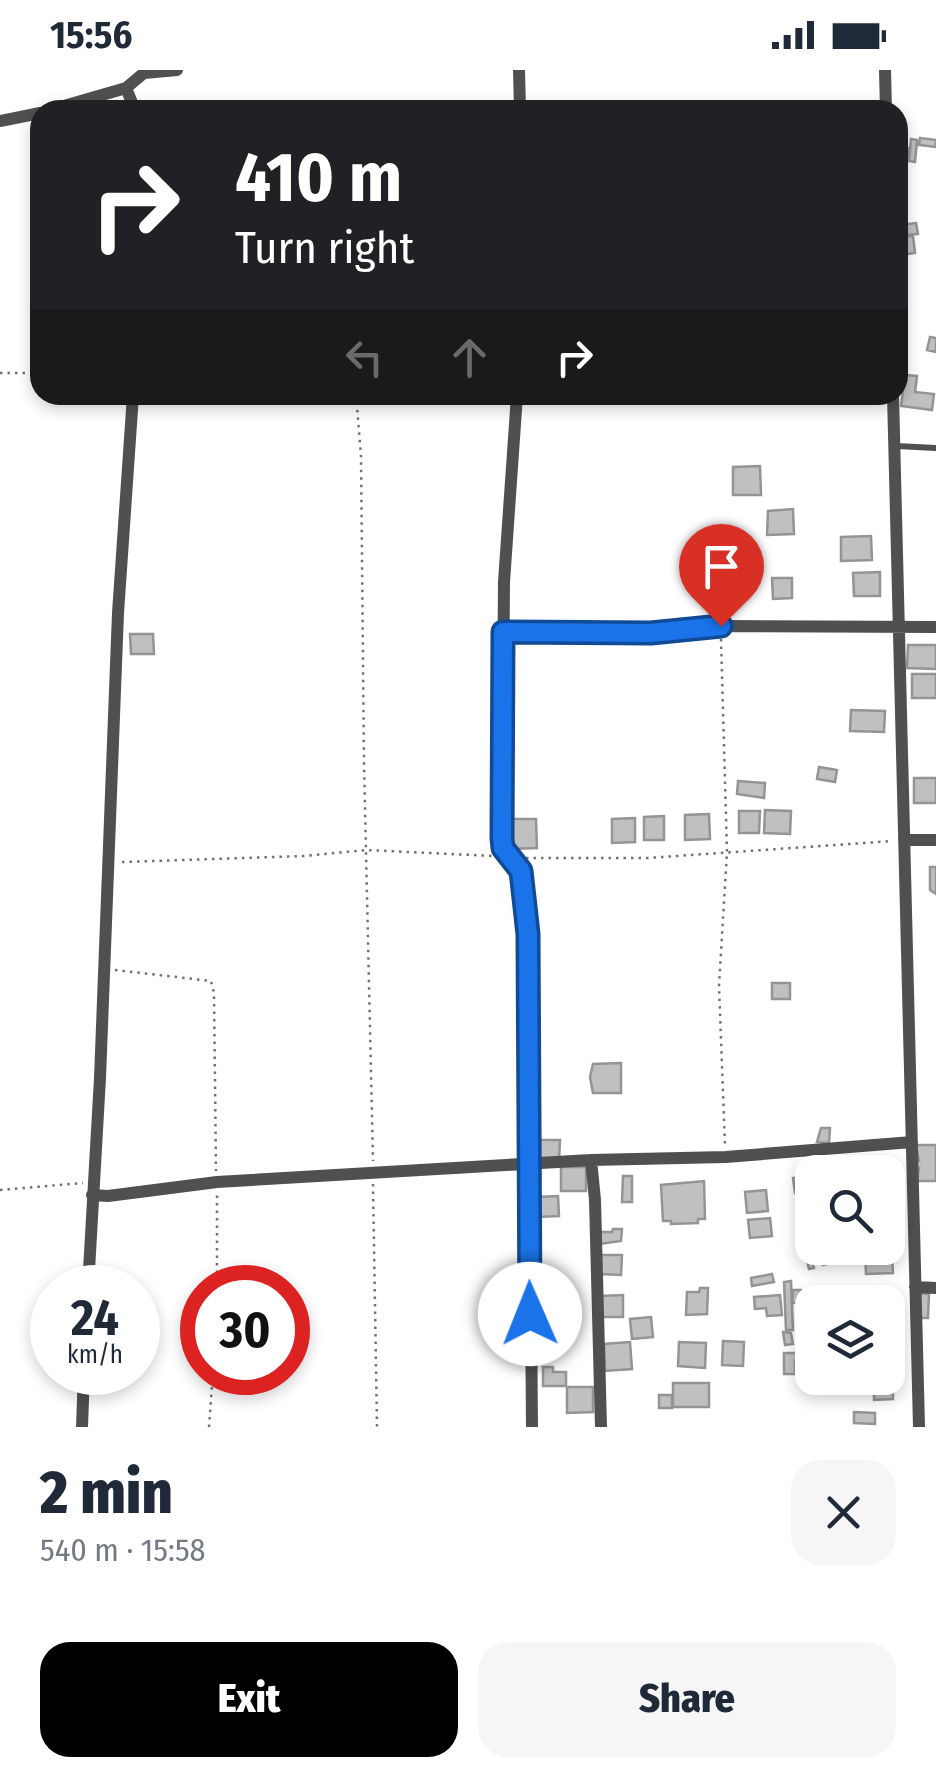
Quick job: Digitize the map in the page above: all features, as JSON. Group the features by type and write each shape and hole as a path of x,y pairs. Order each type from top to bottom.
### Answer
{"street":[{"path":"85,100 126,88 143,72 177,70"},
{"path":"520,70 520,100"},
{"path":"885,70 886,100"},
{"path":"126,88 130,100"},
{"path":"0,122 30,115"},
{"path":"89,1265 118,683 118,612 132,405"},
{"path":"515,405 503,632 502,838 503,848 521,871 528,934 532,1427"},
{"path":"893,405 919,1427"},
{"path":"503,632 651,633 721,626 936,627"},
{"path":"904,840 936,840"},
{"path":"92,1189 108,1196 216,1182 591,1160 726,1157 912,1142"},
{"path":"591,1160 596,1200 602,1427"},
{"path":"915,1287 936,1288"},
{"path":"82,1427 83,1395"}],"lane":[{"path":"894,446 936,448"}],"path":[{"path":"0,373 30,373"},
{"path":"357,405 361,456 377,1427"},
{"path":"721,626 727,852 719,986 726,1157"},
{"path":"103,969 211,981 216,1265"},
{"path":"0,1190 92,1189"},
{"path":"209,1427 211,1395"}],"building":[{"path":"920,138 936,140 936,147 919,145"},
{"path":"911,139 917,140 915,162 909,161"},
{"path":"916,223 918,234 908,235 908,224"},
{"path":"908,236 913,236 915,253 908,254"},
{"path":"930,337 936,338 936,352 927,350"},
{"path":"908,375 917,376 915,392 934,394 932,410 901,406 908,405"},
{"path":"760,466 761,495 733,495 733,467"},
{"path":"793,509 794,534 767,535 768,511"},
{"path":"871,536 872,560 841,561 841,537"},
{"path":"880,572 880,596 854,596 853,573"},
{"path":"772,578 792,578 792,598 773,599"},
{"path":"130,634 153,634 154,654 131,654"},
{"path":"908,645 936,645 936,669 907,668"},
{"path":"912,674 936,674 936,698 912,698"},
{"path":"851,710 885,711 884,732 850,731"},
{"path":"819,767 837,770 835,782 817,779"},
{"path":"914,778 936,778 936,803 914,803"},
{"path":"738,781 765,783 764,798 737,794"},
{"path":"765,810 791,811 790,834 764,833"},
{"path":"739,811 760,811 759,833 739,833"},
{"path":"709,814 710,839 685,840 685,815"},
{"path":"664,816 664,840 644,840 644,817"},
{"path":"635,818 635,842 612,843 612,819"},
{"path":"507,819 536,819 537,848 508,849"},
{"path":"930,867 936,867 936,894 930,890"},
{"path":"772,983 790,983 790,999 772,999"},
{"path":"621,1063 621,1093 593,1093 593,1064"},
{"path":"821,1128 830,1128 829,1143 817,1142"},
{"path":"536,1140 560,1140 559,1161 535,1161"},
{"path":"916,1145 936,1145 936,1181 917,1181"},
{"path":"561,1167 586,1167 586,1191 561,1191"},
{"path":"623,1176 632,1176 632,1202 622,1202"},
{"path":"704,1181 705,1219 698,1219 698,1223 663,1221 661,1185"},
{"path":"766,1190 768,1211 747,1213 745,1192"},
{"path":"558,1196 559,1216 538,1217 537,1197"},
{"path":"770,1218 772,1236 750,1238 748,1220"},
{"path":"622,1229 621,1241 599,1244 599,1232"},
{"path":"600,1255 622,1255 621,1275 599,1274"},
{"path":"866,1265 893,1265 893,1273 866,1274"},
{"path":"772,1274 774,1282 752,1286 751,1278"},
{"path":"791,1281 793,1330 786,1330 784,1282"},
{"path":"700,1288 708,1288 707,1314 686,1315 687,1292 699,1292"},
{"path":"916,1293 929,1294 928,1318 915,1318"},
{"path":"623,1295 623,1317 601,1317 600,1296"},
{"path":"780,1295 782,1315 767,1316 766,1308 755,1309 754,1297"},
{"path":"539,1312 564,1312 564,1330 538,1330"},
{"path":"651,1317 653,1337 632,1339 630,1319"},
{"path":"783,1332 791,1333 793,1344 785,1345"},
{"path":"723,1341 744,1342 743,1366 722,1365"},
{"path":"630,1342 632,1369 605,1371 604,1344"},
{"path":"679,1342 706,1343 705,1368 678,1366"},
{"path":"784,1353 795,1353 795,1374 784,1374"},
{"path":"543,1367 566,1372 566,1386 543,1386"},
{"path":"673,1383 709,1383 709,1407 673,1407"},
{"path":"567,1387 593,1387 593,1412 567,1413"},
{"path":"659,1395 672,1395 672,1408 659,1408"},
{"path":"874,1395 893,1395 893,1399 874,1400"},
{"path":"854,1412 875,1413 875,1424 854,1423"}],"route":[{"path":"530,1314 528,934 521,871 503,848 502,838 503,632 651,633 721,626"}]}
